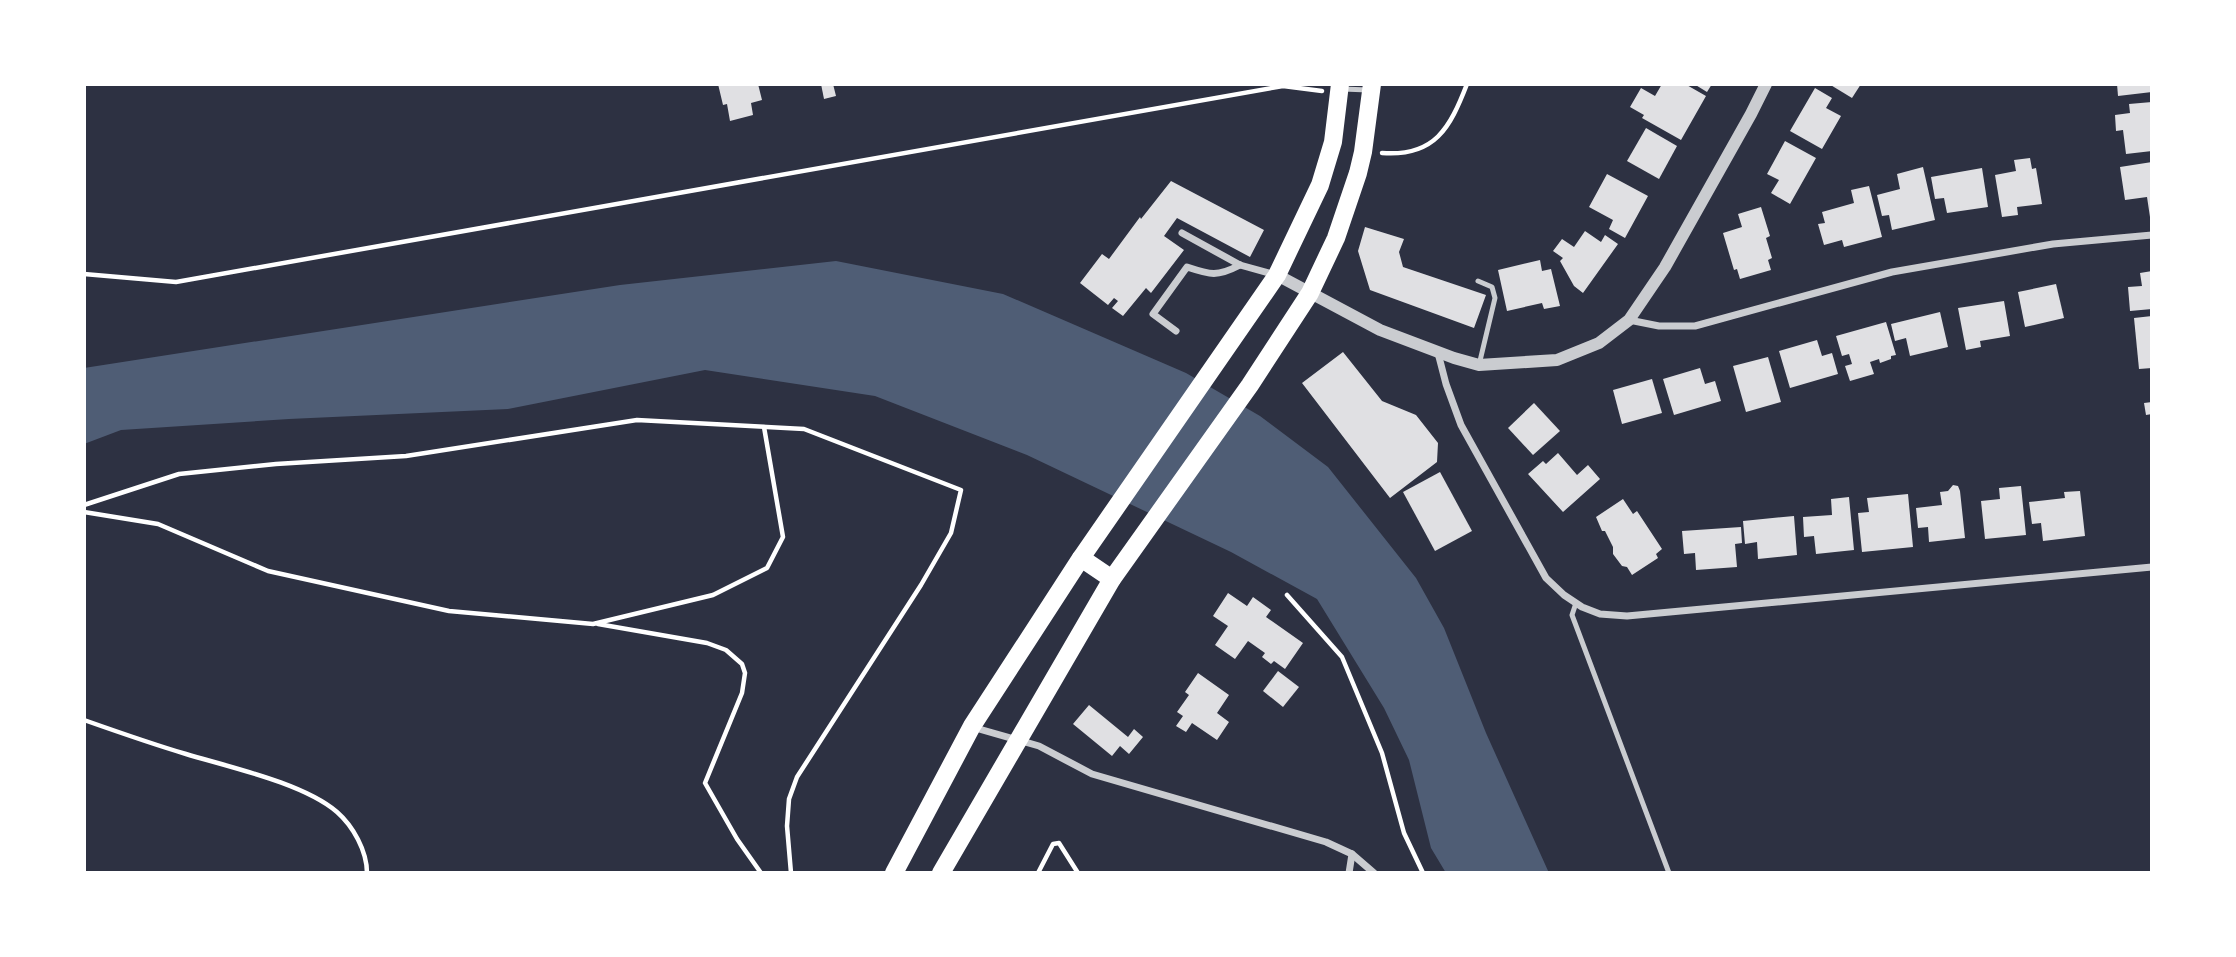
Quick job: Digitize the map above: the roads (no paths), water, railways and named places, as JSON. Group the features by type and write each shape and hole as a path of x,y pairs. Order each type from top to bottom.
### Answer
{"main road":[{"path":"894,873 972,726 1116,506 1277,275 1320,185 1333,142 1340,87"},
{"path":"941,873 1112,579 1250,385 1310,293 1336,238 1358,173 1372,87"},
{"path":"1081,558 1112,579"}],"street":[{"path":"1182,233 1240,265 1277,275 1371,326 1438,353 1479,365 1557,360 1599,343 1629,320 1665,267 1766,84"},
{"path":"1629,320 1659,326 1695,326 1892,272 2053,244 2152,235"},
{"path":"1175,331 1153,314 1186,267 1212,275 1224,273 1240,265"},
{"path":"1438,353 1453,406 1467,437 1546,578 1576,603 1600,614 1627,616 2152,567"},
{"path":"972,726 1039,746 1092,774 1326,842 1352,854 1374,873"},
{"path":"1349,873 1352,854"}],"lane":[{"path":"1340,87 1372,87"},
{"path":"1478,281 1492,288 1496,298 1479,365"},
{"path":"1576,603 1572,615 1670,873"}],"water":[{"path":"836,261 1003,294 1186,373 1260,416 1328,467 1416,578 1444,628 1486,733 1549,873 1446,873 1431,848 1409,760 1384,708 1317,599 1231,552 1027,455 875,396 705,370 508,409 121,430 84,444 84,368 620,285"}]}
